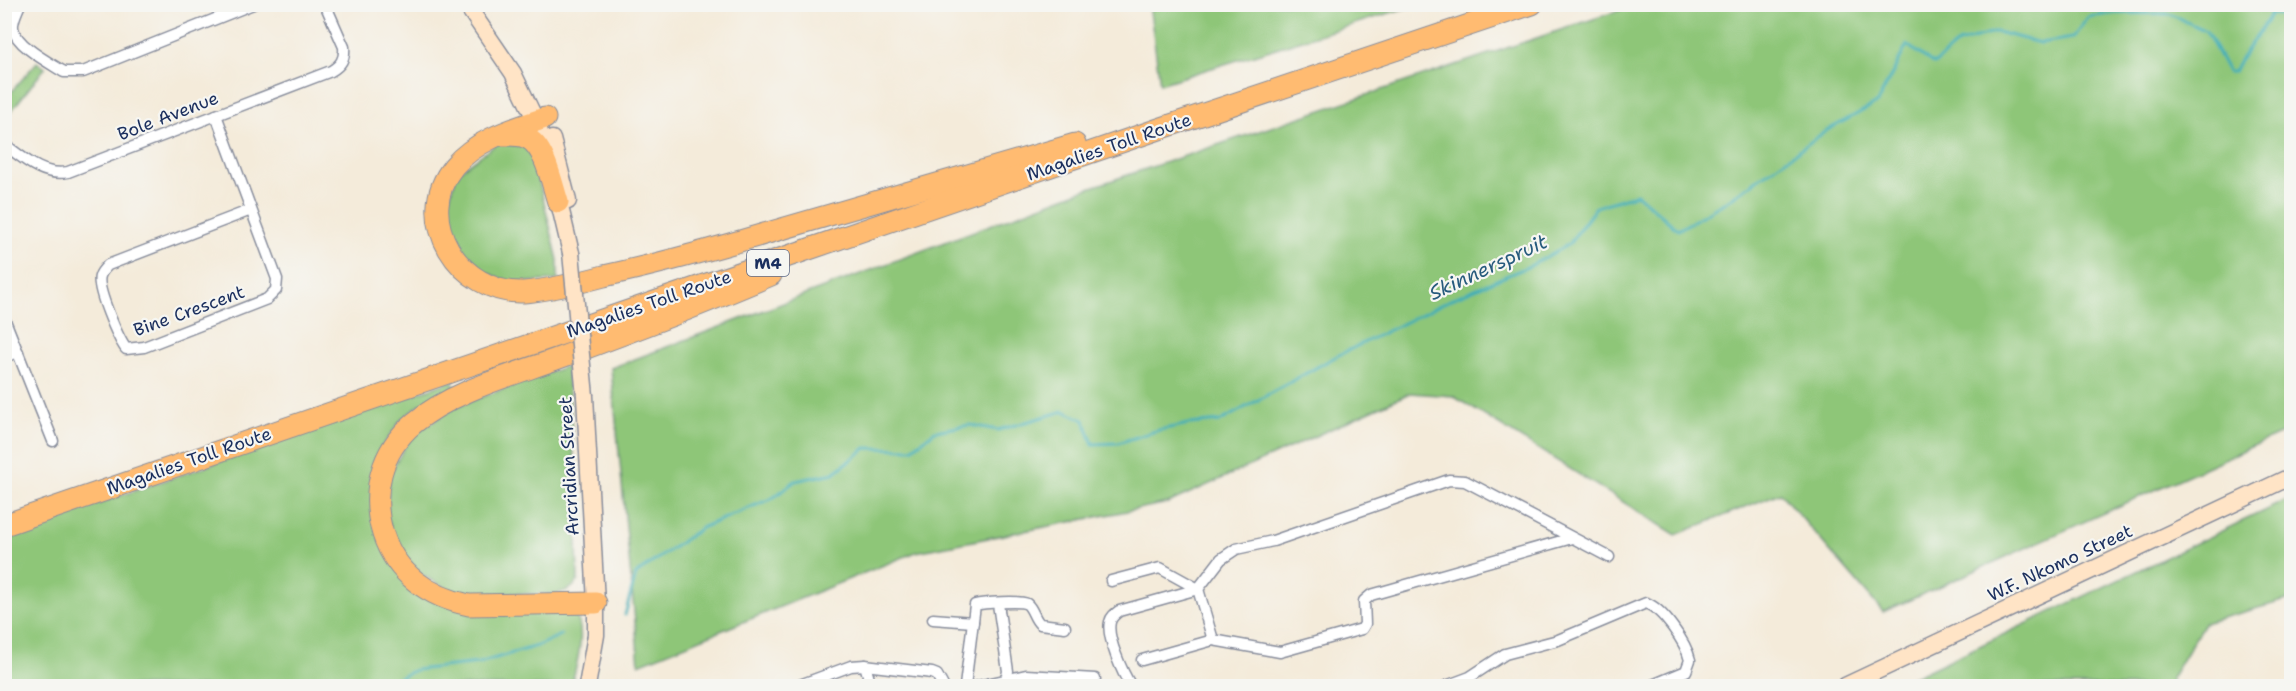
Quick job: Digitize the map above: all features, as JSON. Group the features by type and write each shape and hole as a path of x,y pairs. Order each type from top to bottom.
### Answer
{"highway":[{"name":"Magalies Toll Route","path":"4,525 1158,125 1499,4"},
{"name":"Magalies Toll Route","path":"4,515 184,450 1158,125 1533,4"},
{"path":"540,120 473,147 453,167 442,185 438,202 441,236 450,255 465,272 483,283 502,289 521,292 549,289 674,260 1158,125"},
{"path":"596,603 469,605 450,601 410,578 395,560 386,541 379,521 377,501 378,482 385,460 397,441 414,423 456,397 641,328 893,226 1158,125"},
{"path":"500,135 519,135 529,138 536,145 542,153 558,202"}],"street":[{"path":"20,4 14,20 15,34 28,48 69,73 83,72 253,4"},
{"name":"Bole Avenue","path":"6,147 43,171 59,174 331,71 343,60 344,47 325,4"},
{"name":"Arcridian Street","path":"466,4 513,73 558,156 567,199 570,248"},
{"name":"Arcridian Street","path":"476,4 529,84 540,120 570,248 585,396 596,603 596,635 587,687"},
{"name":"Bine Crescent","path":"216,115 277,279 276,290 267,299 144,347 126,348 100,288 99,276 108,265 251,210"},
{"path":"4,318 53,441"},
{"path":"4,357 18,352"},
{"name":"W.F. Nkomo Street","path":"1845,687 2292,476"},
{"path":"1131,687 1119,665 1109,629 1110,621 1115,614 1198,589 1221,559 1236,549 1273,541 1449,480 1465,481 1609,557"},
{"path":"1142,660 1213,640 1280,652 1362,629 1365,624 1363,605 1367,597 1371,595 1572,538"},
{"path":"1111,581 1160,568 1198,589 1213,640"},
{"path":"965,687 975,605 1011,601 1025,603 1030,606 1040,624 1065,627"},
{"path":"1446,687 1470,676 1505,654 1558,640 1646,603 1658,609 1686,647 1690,660 1686,671 1650,687"},
{"path":"998,604 1011,681"},
{"path":"933,618 972,622"},
{"path":"797,687 851,666 865,665 937,675 943,687"},
{"path":"865,665 871,687"},
{"path":"1118,687 1119,665"},
{"path":"978,687 1011,681 1026,675 1095,680"}],"green space":[{"path":"1149,4 1416,4 1416,5 1160,84"},
{"path":"1635,5 2291,5 2291,429 1883,612 1780,493 1676,535 1453,396 1410,393 1168,503 916,552 639,664 611,368 1080,191"},
{"path":"37,62 45,68 5,119 5,99"},
{"path":"498,143 524,146 533,157 558,260 558,280 512,283 482,271 458,249 445,220 445,210 458,172"},
{"path":"567,366 575,472 578,580 574,586 555,594 463,593 452,591 422,575 400,550 387,519 389,474 412,435 457,406"},
{"path":"452,381 455,387 421,404 402,419 381,448 372,471 407,586 574,614 578,620 581,638 571,686 5,686 4,536"},
{"path":"2291,498 2291,599 2204,623 2171,678 2173,686 1895,686"}],"waterway":[{"name":"Skinnerspruit","path":"625,615 636,574 701,528 773,498 795,481 834,473 866,448 912,449 935,431 970,425 998,430 1064,411 1084,420 1093,444 1118,443 1159,430 1221,421 1335,357 1454,298 1532,265 1569,244 1596,207 1637,194 1678,230 1727,201 1826,131 1877,103 1907,45 1934,64 1958,43 1997,32 2040,43 2073,38 2088,17 2118,13 2170,14 2206,31 2228,72 2234,72 2242,56 2271,14 2283,15 2292,23"},
{"name":"Skinnerspruit","path":"381,686 415,670 479,663 537,646 561,635"}]}
